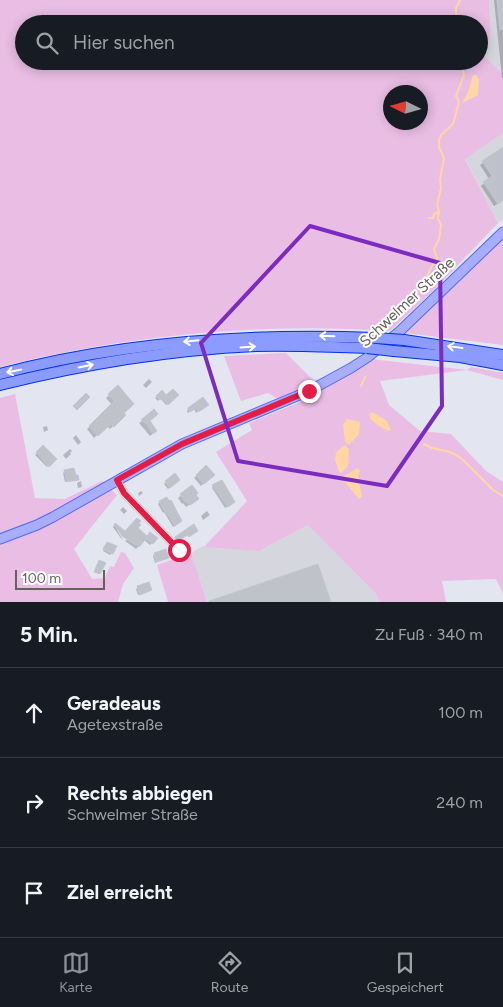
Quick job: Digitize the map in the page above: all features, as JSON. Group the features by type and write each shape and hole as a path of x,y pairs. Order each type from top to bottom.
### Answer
{"highway":[{"path":"0,374 95,353 205,340 310,336 404,340 503,355"},
{"path":"0,385 96,364 190,351 266,346 367,348 460,357 503,365"}],"main road":[{"name":"Schwelmer Straße","path":"0,538 30,528 53,517 182,444 309,391 351,368 400,331 503,232"}],"street":[{"path":"117,480 124,493 179,550"}],"highlighted area":[{"path":"310,226 440,263 442,406 387,486 238,461 201,343"}],"shaded area":[{"path":"0,0 489,0 491,32 488,44 488,15 15,15 15,70 488,70 488,60 503,74 503,133 465,159 498,223 434,290 390,331 293,328 243,330 144,339 0,367"},
{"path":"489,0 503,0 503,74 488,60 488,44 491,32"},
{"path":"473,75 476,75 479,79 478,95 462,103 468,92"},
{"path":"503,133 503,219 498,223 465,158"},
{"path":"503,238 503,345 405,333 453,285"},
{"path":"286,353 315,382 278,399 268,393 241,401 224,356"},
{"path":"371,359 467,370 380,381 389,405 420,431 451,434 486,471 503,482 503,593 496,579 442,581 446,602 380,602 376,594 308,525 259,551 204,547 247,501 216,452 252,430 249,423 305,400"},
{"path":"471,367 503,373 503,380 467,370"},
{"path":"15,394 35,498 65,499 102,481 117,495 74,549 92,579 105,578 110,566 114,567 121,552 125,553 134,568 123,584 118,602 0,602 0,398"},
{"path":"372,412 387,421 391,430 388,431 371,420 369,415"},
{"path":"347,419 360,422 359,434 349,445 345,442 343,425"},
{"path":"345,445 349,449 348,466 341,473 335,460 336,452"},
{"path":"357,468 360,471 358,476 362,497 359,499 343,477"},
{"path":"308,525 376,594 380,602 207,602 191,553 203,546 259,551"},
{"path":"191,553 207,602 168,602 157,565"}],"building":[{"path":"497,0 503,0 503,29 500,30"},
{"path":"503,147 503,200 498,204 483,182 492,176 482,161"},
{"path":"118,385 134,404 124,413 126,415 114,427 111,424 98,436 89,426 114,401 108,394"},
{"path":"173,389 179,395 168,405 162,398 160,400 156,396 162,390 166,395"},
{"path":"86,393 90,397 77,410 73,406"},
{"path":"203,397 209,405 198,412 196,408 190,412 188,408"},
{"path":"154,409 158,414 150,421 157,431 153,434 147,424 141,420"},
{"path":"43,445 57,459 49,467 36,452"},
{"path":"206,465 215,475 204,484 196,475"},
{"path":"74,468 79,480 67,481 64,470"},
{"path":"175,473 180,480 170,488 165,481"},
{"path":"222,480 235,502 228,507 212,485"},
{"path":"192,485 198,493 196,495 199,499 190,505 185,502 180,494"},
{"path":"167,497 169,501 171,500 182,521 175,526 159,501"},
{"path":"137,518 141,521 139,523 141,525 138,528 147,536 150,532 158,538 153,544 146,539 139,547 122,536 114,524 125,531"},
{"path":"194,524 198,531 189,537 188,535 177,541 175,537"},
{"path":"107,542 117,546 113,554 103,549"},
{"path":"166,549 169,558 156,562 154,553"},
{"path":"99,560 106,563 100,574 94,572"},
{"path":"318,564 331,602 209,602 209,601"},
{"path":"149,582 152,590 140,595 137,586"}],"waterway":[{"path":"456,15 456,8 460,0"},
{"path":"426,279 437,259 434,249 439,239 441,225 438,219 439,211 437,205 444,158 439,147 439,140 441,135 453,124 459,102 456,96 464,75 463,70"},
{"path":"429,218 433,218 434,214 438,212"},
{"path":"361,386 365,377"},
{"path":"424,444 450,452 461,458 493,490 503,496"}],"route":[{"path":"179,550 124,493 117,480 182,444 309,391"}]}
